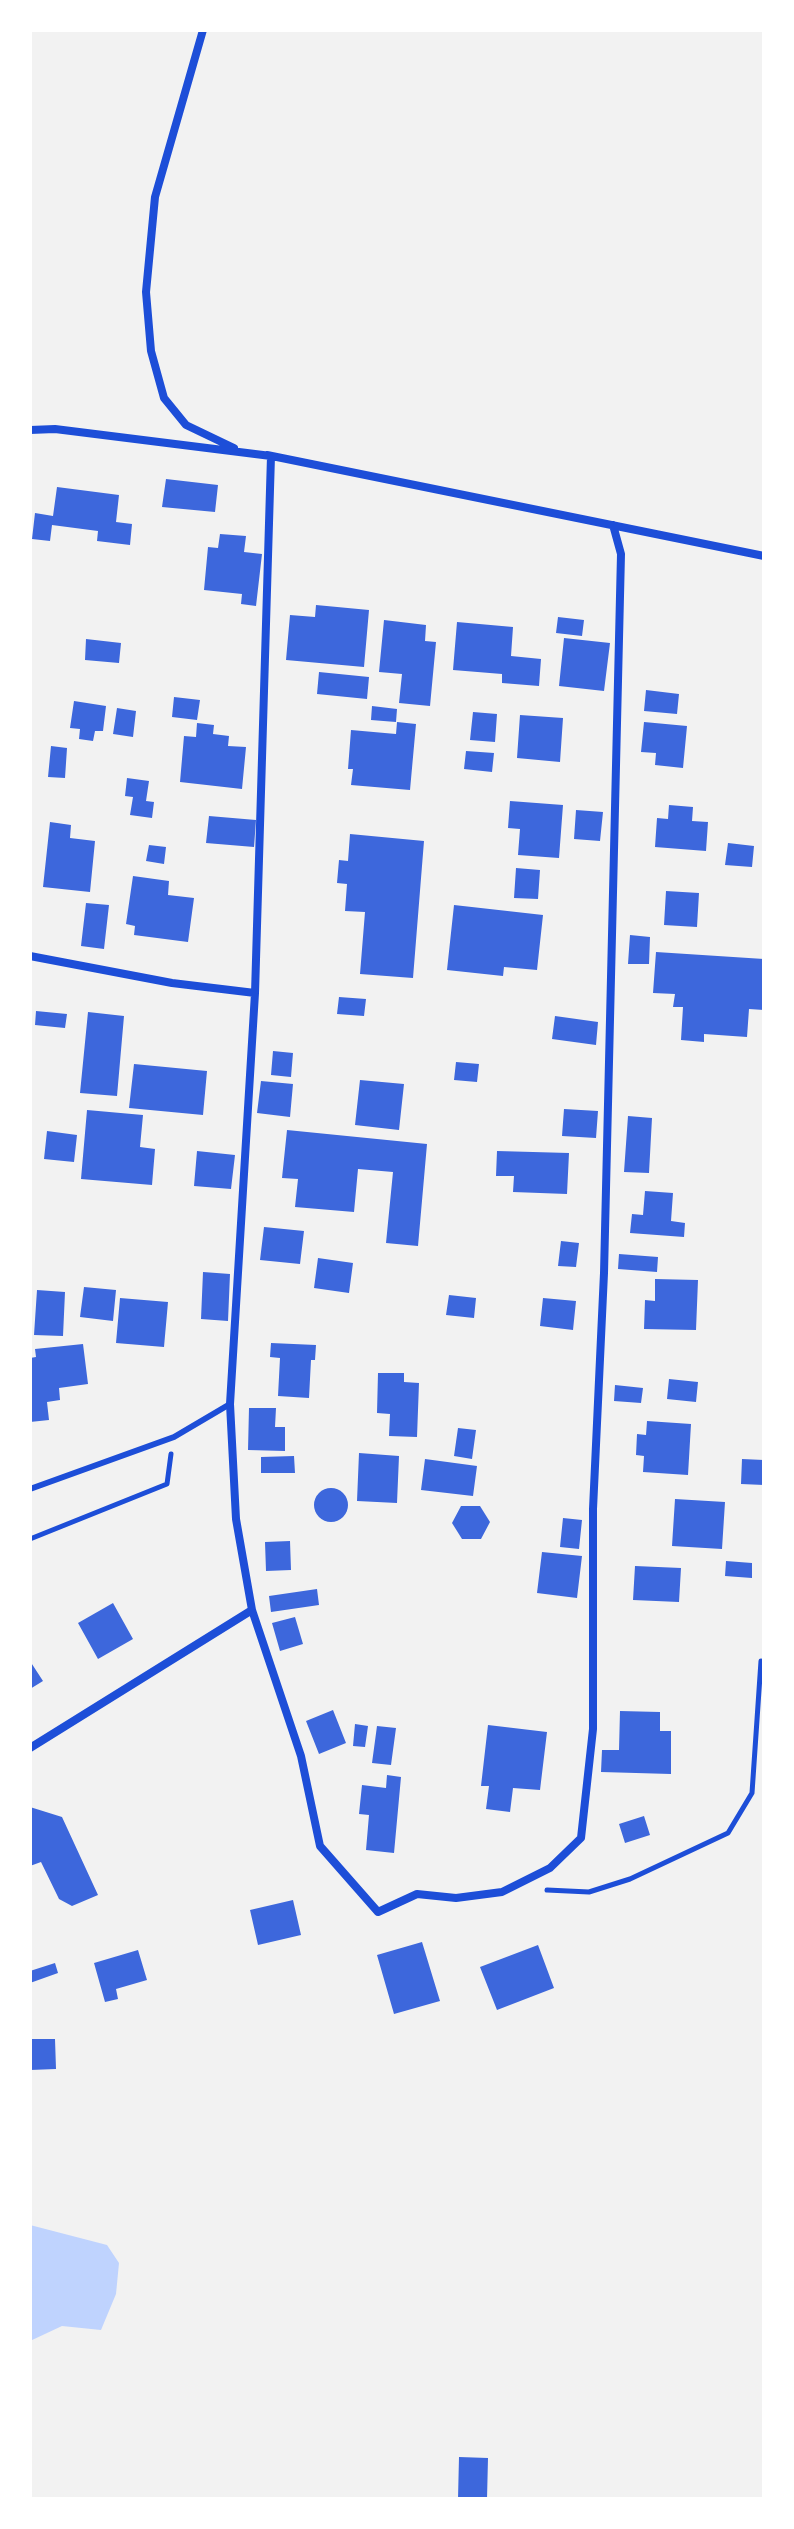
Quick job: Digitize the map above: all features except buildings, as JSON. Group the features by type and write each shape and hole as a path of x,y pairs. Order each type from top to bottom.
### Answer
{"street":[{"path":"203,30 155,197 146,292 151,351 164,398 186,425 232,448 764,556"},
{"path":"30,430 55,429 271,456"},
{"path":"271,456 255,993 230,1404 236,1519 252,1610 301,1756 320,1846 378,1912 417,1894 456,1898 502,1892 550,1868 581,1838 593,1729 593,1509 606,1193 621,554 613,525"},
{"path":"30,956 172,983 255,993"},
{"path":"30,1748 252,1610"}],"lane":[{"path":"30,1489 174,1437 230,1404"}],"path":[{"path":"30,1539 167,1484 174,1437"},
{"path":"540,1890 589,1892 603,1888 630,1879 728,1833 752,1793 756,1700 761,1661 764,1664"}],"water":[{"path":"30,2225 107,2245 119,2263 116,2294 101,2330 62,2326 30,2341"}]}
